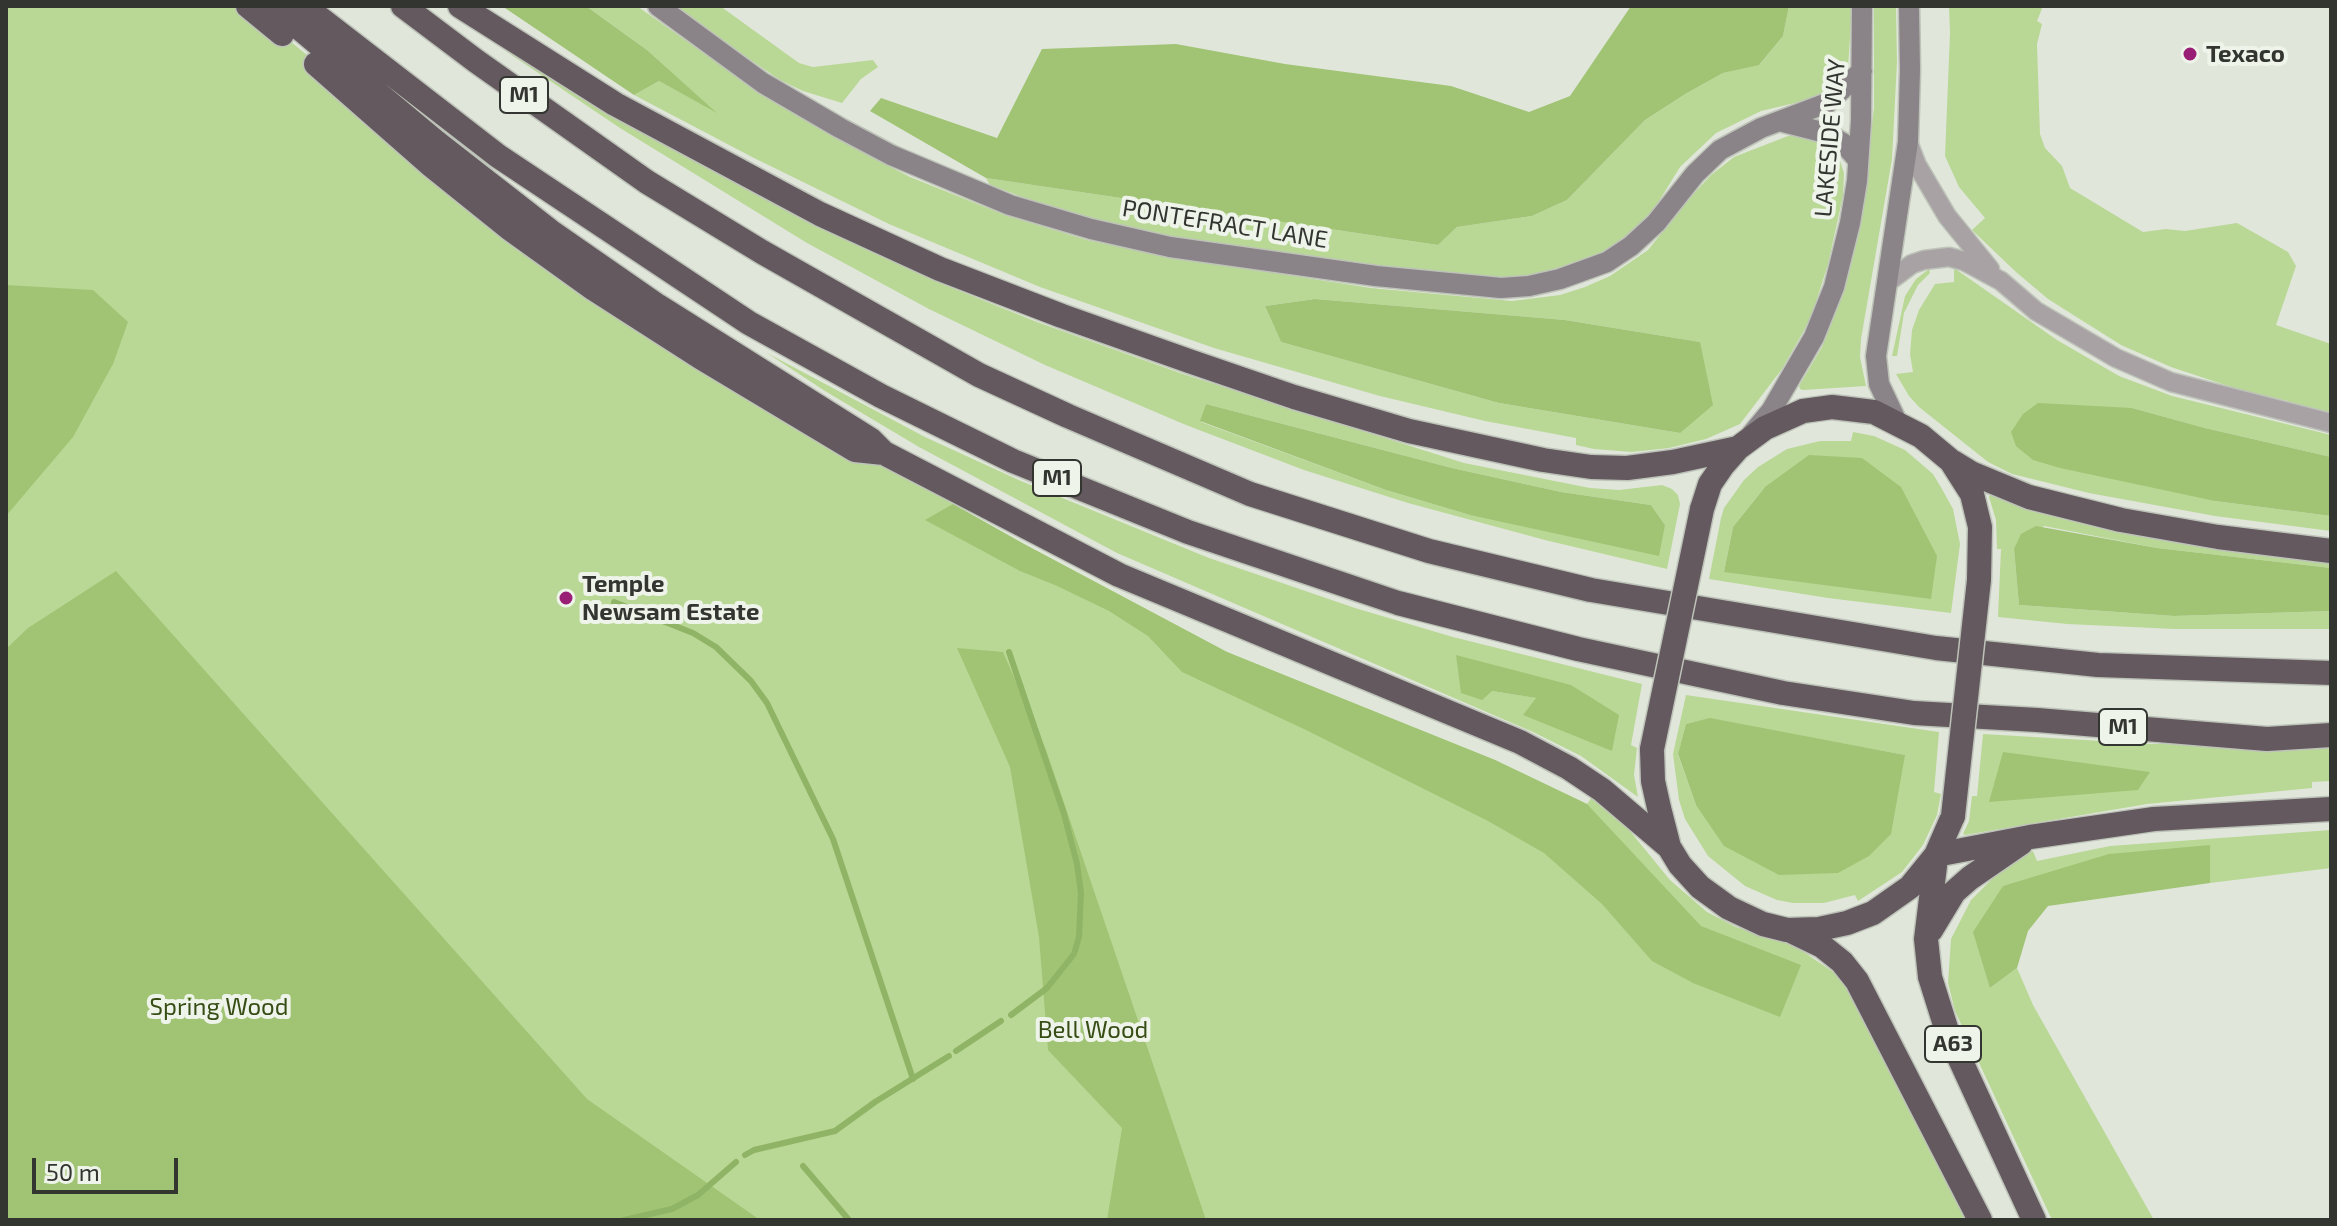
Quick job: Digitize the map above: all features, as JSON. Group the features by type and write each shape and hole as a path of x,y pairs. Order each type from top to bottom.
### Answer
{"highway":[{"name":"M1","path":"248,6 432,166 509,228 594,289 855,450 884,453"},
{"name":"M1","path":"273,6 436,142 550,231 671,315 871,440 884,453 1119,575 1520,742 1602,790 1669,847"},
{"name":"M1","path":"304,6 498,156 749,323 881,396 1013,461 1188,532 1398,603 1578,649 1783,693 1914,713 2267,739 2331,735"},
{"name":"M1","path":"403,6 647,182 775,260 979,375 1250,494 1429,551 1591,590 1936,648 2098,665 2331,673"},
{"name":"M1","path":"460,6 615,104 820,214 967,279 1234,376 1409,431 1559,463 1627,468 1684,460 1742,445"},
{"path":"1951,461 1972,494 1980,527 1979,580 1953,816 1936,855 1910,887 1873,913 1819,929 1787,930 1763,924 1729,908 1700,887 1680,865 1669,847 1653,781 1652,749 1702,509 1710,484 1742,445 1765,428 1803,411 1832,407 1874,412 1921,436 1951,461 2029,497 2121,520 2218,537 2331,551"},
{"path":"1936,855 2030,837 2154,819 2331,809"},
{"path":"1926,939 1954,892 2030,837"},
{"name":"A63","path":"1936,855 1926,939 1930,977 1947,1031 2034,1220"},
{"name":"A63","path":"1787,930 1822,946 1842,962 1857,981 1980,1220"}],"street":[{"name":"PONTEFRACT LANE","path":"658,6 763,83 840,128 891,155 996,199 1091,229 1170,247 1376,276 1501,288 1529,286 1581,273 1607,262 1631,246 1656,223 1695,174 1720,150 1743,136 1827,103 1862,71"},
{"name":"LAKESIDE WAY","path":"1742,445 1771,411 1814,337 1834,287 1850,223 1858,160 1862,6"},
{"path":"1897,422 1879,384 1876,356 1908,142 1909,6"},
{"path":"1783,122 1826,133 1843,143 1858,160"},
{"path":"1908,142 1930,190 1953,225 2001,281"},
{"path":"1888,282 1912,264 1937,257 1974,264 2001,281 2036,311 2074,335 2144,370 2171,382 2331,423"}],"green space":[{"name":"Temple Newsam Estate","path":"6,6 248,6 487,205 807,416 953,504 1227,652 1495,760 1587,804 1592,797 1616,814 1670,880 1707,912 1736,927 1795,946 1839,976 1864,1007 1966,1220 6,1220"},
{"path":"502,6 586,6 647,50 717,113 659,81 634,95"},
{"path":"586,6 637,6 763,95 839,140 910,177 1005,215 1087,240 1166,256 1371,288 1512,301 1560,295 1585,287 1610,276 1648,250 1711,175 1734,157 1788,136 1804,135 1830,148 1839,158 1844,173 1843,196 1828,264 1811,318 1782,369 1740,424 1706,439 1669,448 1632,452 1594,449 1576,445 1576,438 1485,421 1380,396 1214,348 1040,287 889,224 634,95 659,81 713,110 647,50","holes":["1315,299 1565,320 1700,342 1680,433 1499,403 1281,342 1265,306"]},
{"path":"672,6 720,6 799,63 813,67 873,60 878,67 861,79 842,103 780,80"},
{"path":"1631,6 1789,6 1783,36 1759,65 1723,73 1645,120 1567,200 1532,216 1457,227 1438,245 986,178 870,111 881,98 997,138 1042,49 1176,44 1285,64 1451,86 1529,112 1570,96"},
{"path":"1789,6 1852,6 1848,69 1841,80 1820,97 1761,111 1716,133 1680,167 1641,224 1601,256 1572,270 1506,282 1171,239 1055,209 990,185 986,178 1438,245 1457,227 1532,216 1567,200 1645,120 1723,73 1760,64 1783,36"},
{"path":"1874,6 1896,6 1897,62 1892,159 1861,339 1860,357 1866,386 1803,390 1799,386 1822,347 1845,289 1859,233 1874,108"},
{"path":"1949,6 2043,6 2037,21 2042,24 2037,44 2040,134 2045,148 2062,166 2070,188 2143,232 2166,229 2185,231 2237,223 2288,252 2296,266 2276,325 2331,344 2331,414 2287,406 2288,401 2240,390 2171,367 2121,345 2048,299 1972,230 1985,218 1959,187 1945,156"},
{"path":"504,50 708,165 945,285 1037,322 1183,374 1464,463 1590,488 1619,490 1662,485 1672,489 1678,495 1680,504 1667,569 1408,503 1304,470 1186,425 1045,365 929,309 807,243 620,128","holes":["1206,404 1452,468 1561,492 1651,505 1665,525 1470,515 1386,490 1201,422"]},
{"path":"1954,268 2057,340 2119,376 2172,396 2331,435 2331,457 2132,408 2215,501 2331,516 2331,531 2215,516 2089,493 2012,474 1988,462 1919,407 1896,374 1913,372 1910,354 1912,330 1919,310 1935,284 1954,282"},
{"path":"1929,269 1930,273 1918,285 1904,313 1897,356 1892,356 1905,296 1916,279"},
{"path":"6,285 93,290 128,322 113,364 73,437 6,516"},
{"path":"1315,299 1565,320 1700,342 1713,405 1680,433 1499,403 1281,342 1265,306"},
{"path":"767,353 925,437 1021,481 1209,558 1355,608 1453,637 1642,684 1631,745 1637,748 1634,775 1638,797 1581,756 1533,732 1117,553 919,447","holes":["1571,685 1612,750 1524,715 1537,698 1492,691"]},
{"path":"2038,403 2132,408 2331,457 2331,516 2215,501 2033,460 2016,446 2011,432 2023,414"},
{"path":"1206,404 1452,468 1561,492 1651,505 1665,525 1659,556 1470,515 1386,490 1200,421"},
{"path":"1853,432 1874,436 1905,450 1933,474 1942,489 1953,509 1960,544 1951,613 1709,579 1724,508 1744,480 1787,449 1820,441 1851,441","holes":["1765,487 1724,572 1733,527"]},
{"path":"1809,455 1862,458 1901,487 1937,556 1931,599 1724,572 1733,527 1765,487"},
{"path":"1991,494 2331,560 2331,568 2157,548 2044,526 2014,549 2019,605 2174,616 2331,611 2331,629 2175,629 1998,617 2001,549 1997,549"},
{"path":"953,504 1227,652 1495,760 1587,804 1701,926 1801,965 1780,1017 1693,983 1652,961 1602,904 1544,853 1488,821 1306,730 1182,672 1148,636 1109,611 1020,571 925,520"},
{"path":"2036,526 2157,548 2331,568 2331,611 2174,616 2019,605 2014,549 2021,534"},
{"name":"Spring Wood","path":"116,571 587,1099 760,1220 6,1220 6,649 28,628"},
{"name":"Bell Wood","path":"957,648 1003,652 1046,750 1206,1220 1107,1220 1122,1128 1048,1050 1039,937 1010,767"},
{"path":"1456,655 1571,685 1619,715 1612,751 1523,715 1536,698 1492,691 1482,700 1461,693"},
{"path":"1686,695 1939,732 1934,792 1941,794 1937,815 1923,845 1902,872 1858,901 1855,895 1824,903 1793,903 1777,900 1745,886 1708,856 1685,819 1679,800 1673,754","holes":["1710,719 1905,755 1696,805 1678,755 1686,724"]},
{"path":"1710,718 1905,755 1891,834 1869,856 1838,873 1779,875 1724,846 1696,805 1678,754 1686,724"},
{"path":"1983,734 2153,744 2331,745 2331,781 2312,782 2312,788 2147,804 1965,835 1972,796 1977,796"},
{"path":"2003,752 2150,772 2138,790 1989,802"},
{"path":"2331,830 2331,868 2210,883 2210,845 2003,886 1990,988 2017,968 2033,1005 2154,1220 2052,1220 1955,1011 1948,983 1951,939 1971,900 1992,879 1988,872 2033,851 2037,861 2110,846"},
{"path":"2210,845 2210,883 2048,906 2028,931 2017,968 1990,988 1973,932 2003,886 2109,854"}],"waterway":[{"path":"614,602 693,633 716,647 751,681 767,703 833,839 913,1079"},
{"path":"1009,652 1064,814 1081,893 1079,937 1074,954 1047,988 1011,1015"},
{"path":"956,1051 1001,1021"},
{"path":"745,1155 754,1150 835,1131 949,1056"},
{"path":"624,1220 672,1209 698,1195 736,1162"},
{"path":"803,1166 849,1220"}],"place":[{"name":"Texaco","path":"2190,54"},
{"name":"Temple Newsam Estate","path":"566,598"}]}
